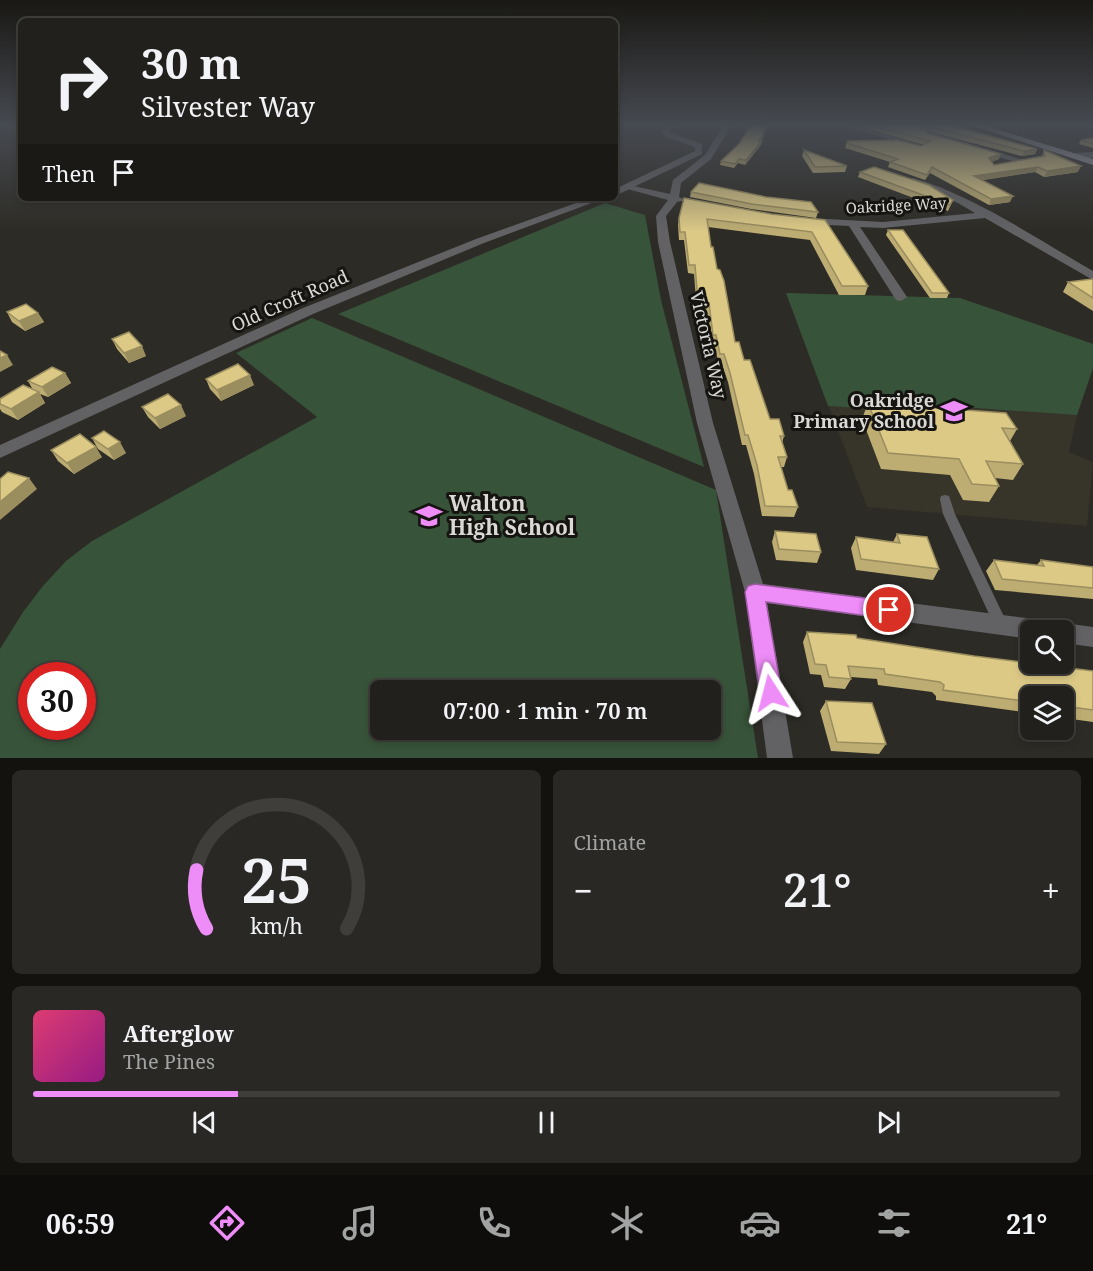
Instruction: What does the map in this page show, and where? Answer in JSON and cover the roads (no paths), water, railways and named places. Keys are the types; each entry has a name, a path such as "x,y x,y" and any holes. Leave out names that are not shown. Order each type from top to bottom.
{"street":[{"path":"618,192 681,161"},
{"name":"Victoria Way","path":"702,161 676,182 674,199 661,216 664,242 705,423 755,592 780,758"},
{"path":"993,165 1023,161"},
{"path":"902,177 936,189 987,215 1093,276"},
{"path":"629,188 693,202"},
{"name":"Old Croft Road","path":"2,449 308,312 480,241 592,201"},
{"name":"Oakridge Way","path":"795,219 853,225 906,223 987,215"},
{"path":"853,225 901,297"},
{"path":"876,285 894,285"},
{"path":"755,592 1020,627"},
{"path":"1074,634 1093,637"}],"lane":[{"path":"945,499 949,514 1001,625"}],"place":[{"name":"Oakridge Primary School","path":"954,411"},
{"name":"Walton High School","path":"429,516"}]}
